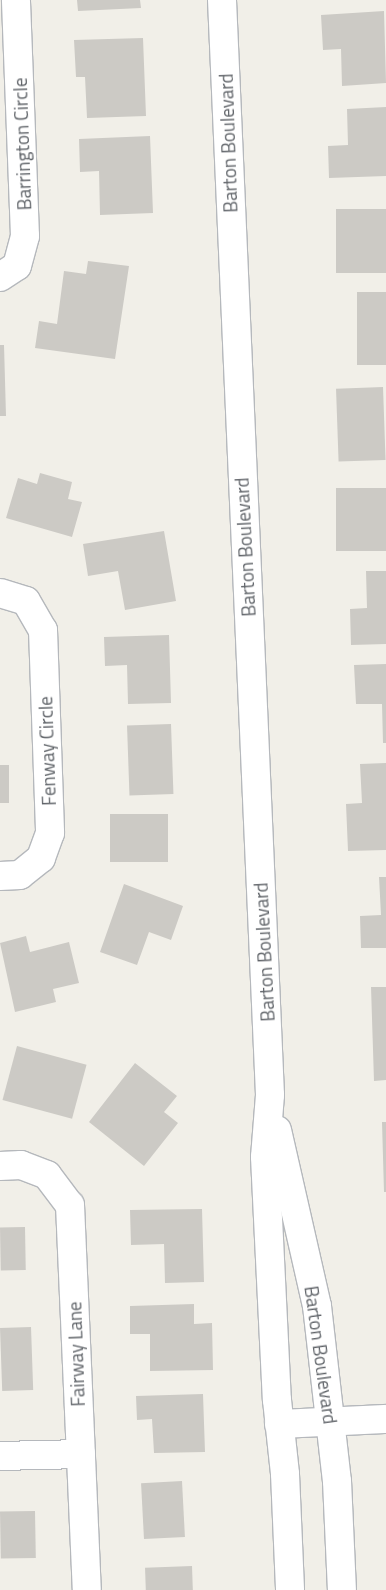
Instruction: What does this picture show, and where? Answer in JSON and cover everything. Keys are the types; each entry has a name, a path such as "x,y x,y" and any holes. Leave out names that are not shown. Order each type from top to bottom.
{"street":[{"name":"Barrington Circle","path":"0,277 17,266 26,236 16,0"},
{"name":"Barton Boulevard","path":"222,0 270,1095 265,1157 290,1590"},
{"name":"Fenway Circle","path":"0,593 26,601 43,630 50,832 41,858 20,875 0,876"},
{"name":"Barton Boulevard","path":"270,1095 316,1306 337,1481 342,1590"},
{"name":"Fairway Lane","path":"0,1166 21,1166 47,1175 70,1205 87,1590"},
{"path":"280,1424 386,1419"},
{"path":"0,1456 81,1454"}],"building":[{"path":"77,0 140,0 141,8 78,11"},
{"path":"384,11 386,83 342,86 341,49 323,50 321,15"},
{"path":"143,38 146,116 87,118 85,77 76,77 74,40"},
{"path":"386,107 386,176 329,178 328,146 348,145 347,109"},
{"path":"150,136 153,213 100,215 99,171 80,172 79,139"},
{"path":"336,209 386,209 386,273 336,273"},
{"path":"88,261 129,266 115,359 35,348 39,321 57,324 64,271 86,274"},
{"path":"357,292 386,292 386,365 357,365"},
{"path":"0,345 4,345 6,416 0,416"},
{"path":"383,387 386,460 339,462 336,389"},
{"path":"40,473 72,482 68,499 82,502 72,537 6,518 18,478 37,484"},
{"path":"336,488 386,488 386,551 336,551"},
{"path":"164,531 176,601 125,610 118,571 88,576 83,544"},
{"path":"366,571 386,571 386,644 351,645 350,609 367,608"},
{"path":"169,635 171,703 128,704 127,665 105,666 104,637"},
{"path":"386,664 386,743 383,743 382,704 356,704 354,665"},
{"path":"171,724 173,794 129,795 127,726"},
{"path":"386,763 386,850 348,851 346,804 362,803 360,764"},
{"path":"0,765 9,765 9,803 0,803"},
{"path":"110,814 168,814 168,862 110,862"},
{"path":"379,877 386,877 386,948 361,948 360,916 381,915"},
{"path":"124,884 183,906 171,940 149,932 137,965 100,952"},
{"path":"26,936 30,952 69,942 79,983 53,989 56,1002 15,1012 0,943"},
{"path":"371,987 386,987 386,1080 374,1081"},
{"path":"17,1046 87,1065 72,1119 3,1100"},
{"path":"135,1063 177,1096 164,1112 178,1123 144,1166 89,1122"},
{"path":"382,1122 386,1122 386,1192 384,1192"},
{"path":"202,1209 204,1282 165,1283 164,1244 131,1245 130,1210"},
{"path":"0,1227 25,1227 26,1270 1,1270"},
{"path":"194,1304 194,1324 212,1323 213,1370 150,1371 150,1334 130,1334 130,1306"},
{"path":"31,1327 33,1390 2,1391 0,1328"},
{"path":"203,1394 205,1452 154,1453 152,1419 137,1420 136,1396"},
{"path":"182,1481 185,1537 144,1539 141,1483"},
{"path":"35,1511 36,1558 1,1559 0,1512"},
{"path":"192,1566 193,1590 146,1590 145,1568"}]}
